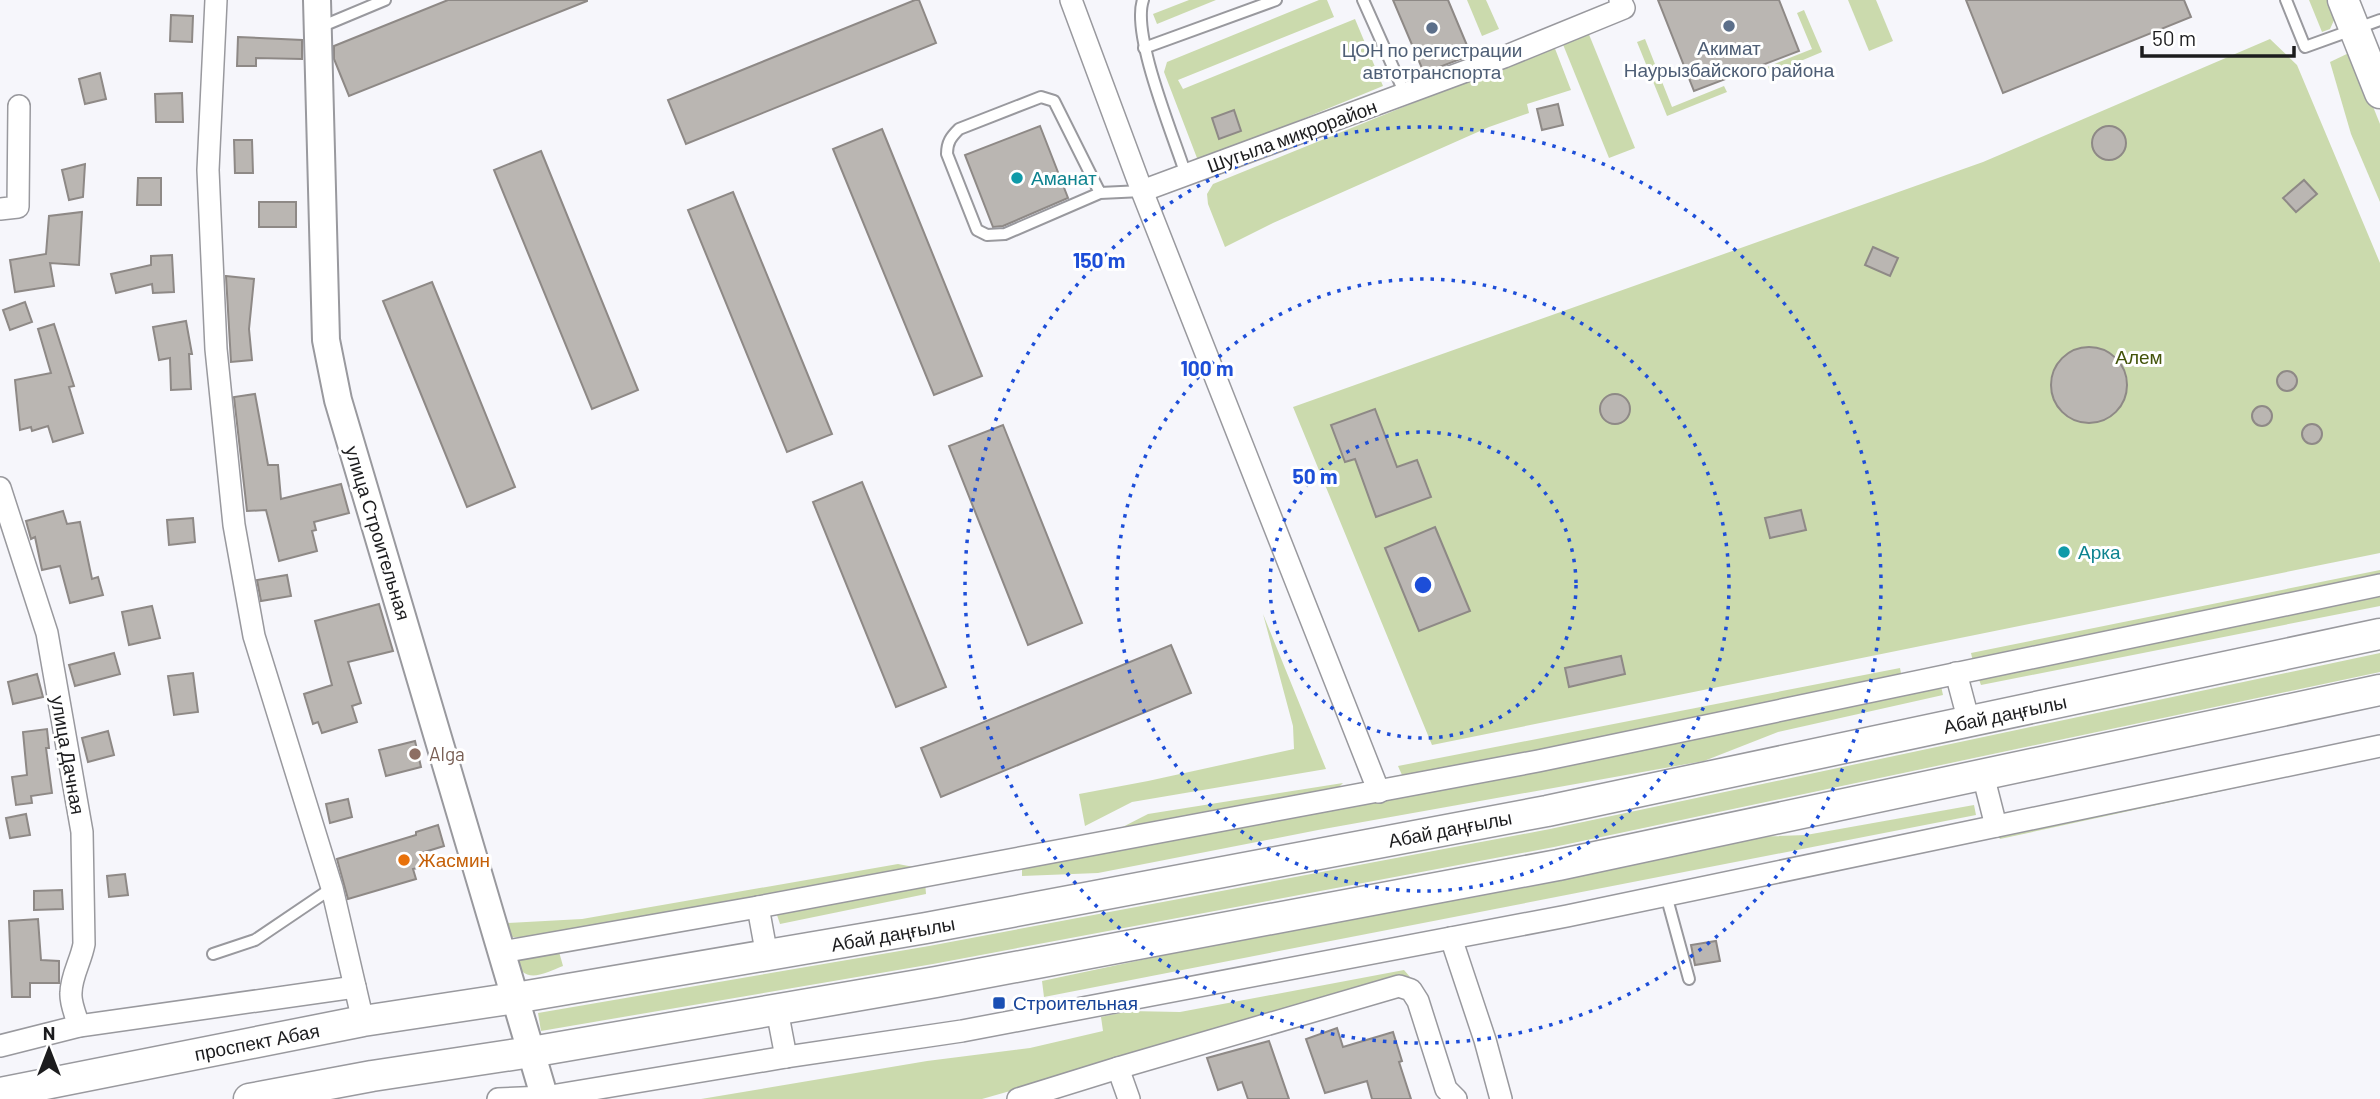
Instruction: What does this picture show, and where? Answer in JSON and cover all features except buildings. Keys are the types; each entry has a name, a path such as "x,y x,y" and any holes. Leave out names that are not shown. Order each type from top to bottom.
{"main road":[{"path":"2343,0 2367,24 2380,93"},
{"name":"Абай даңғылы","path":"515,998 926,928 1547,811 2380,634"},
{"path":"249,1099 936,982 1558,865 2380,690"},
{"name":"проспект Абая","path":"0,1093 363,1021 515,998"}],"street":[{"path":"216,0 208,170 216,349 234,525 254,636 332,888 363,1021"},
{"name":"улица Строительная","path":"317,0 326,340 338,400 545,1098"},
{"path":"1071,0 1142,191 1379,792"},
{"name":"Шугыла микрорайон","path":"1142,191 1504,58 1624,8 1620,0"},
{"path":"0,209 18,206 19,106"},
{"name":"улица Дачная","path":"0,488 47,633 82,832 84,944 72,978 70,996 79,1026"},
{"path":"502,952 758,907 1538,761 2380,585"},
{"path":"1956,673 1969,722"},
{"path":"498,1099 545,1098 786,1057 962,1031 1666,895 2380,746"},
{"path":"1983,775 1996,826"},
{"path":"758,907 767,956"},
{"path":"1451,938 1485,1040 1499,1098"},
{"path":"1018,1099 1399,986 1411,989 1418,1001 1451,1094"},
{"path":"0,1046 79,1026 355,988"},
{"path":"777,1010 786,1057"},
{"path":"1118,1068 1129,1099"}],"lane":[{"path":"318,28 385,0"},
{"path":"1143,0 1141,7 1144,48 1186,175"},
{"path":"1144,48 1276,0"},
{"path":"1363,0 1405,94"},
{"path":"2286,0 2305,47 2367,24"},
{"path":"1100,193 1054,101 1048,98 1041,97 959,129 951,136 947,145 947,154 977,230 987,235 1005,234 1100,193 1142,191"},
{"path":"213,954 255,940 332,888"},
{"path":"1666,895 1689,979"}],"green space":[{"path":"1189,0 1216,0 1157,24 1153,14"},
{"path":"1319,0 1327,0 1334,17 1178,80 1183,89 1355,19 1383,86 1207,158 1197,158 1164,72 1167,62"},
{"path":"1467,0 1486,0 1499,29 1482,36"},
{"path":"1848,0 1876,0 1893,41 1869,51"},
{"path":"2309,0 2330,0 2335,18 2330,29 2322,32"},
{"path":"1804,10 1822,52 1765,76 1762,69 1812,49 1797,13"},
{"path":"1588,32 1635,148 1609,158 1562,42"},
{"path":"1645,39 1672,107 1724,86 1727,92 1667,116 1637,42"},
{"name":"Алем","path":"2270,39 2297,65 2380,263 2380,553 1432,745 1293,407 1983,162"},
{"path":"1554,46 1571,90 1527,104 1529,113 1489,127 1225,247 1208,204 1207,194 1213,184"},
{"path":"2351,52 2380,124 2380,202 2351,134 2330,62"},
{"path":"2380,570 2380,579 1973,662 1971,653"},
{"path":"2380,595 2380,606 1981,685 1978,677"},
{"path":"1263,614 1326,769 1132,802 1085,826 1079,794 1294,749 1293,726"},
{"path":"2380,653 2380,672 1554,847 933,964 541,1031 538,1013 929,946 1550,829"},
{"path":"1900,668 1902,678 1415,778 1402,775 1398,766"},
{"path":"1941,686 1943,695 1778,732 1704,761 1318,830 1098,873 1022,876 1022,866"},
{"path":"2380,751 2380,757 2000,839 1997,832"},
{"path":"1343,783 1330,796 1109,834 1148,814"},
{"path":"1974,805 1976,815 1044,997 1042,981 1717,838 1806,835"},
{"path":"898,864 919,868 540,939 510,937 506,923 582,919"},
{"path":"925,881 926,894 780,924 777,915 785,908"},
{"path":"558,948 563,966 541,974 528,975 523,972 515,957"},
{"path":"1404,970 1410,977 982,1099 701,1099 927,1061 1030,1048 1103,1031 1101,1017 1129,1011 1180,1012"}],"place":[{"name":"Акимат Наурызбайского района","path":"1729,26"},
{"name":"ЦОН по регистрации автотранспорта","path":"1432,28"},
{"name":"Аманат","path":"1017,178"},
{"name":"Арка","path":"2064,552"},
{"name":"Alga","path":"415,754"},
{"name":"Жасмин","path":"404,860"},
{"name":"Строительная","path":"999,1003"}]}
